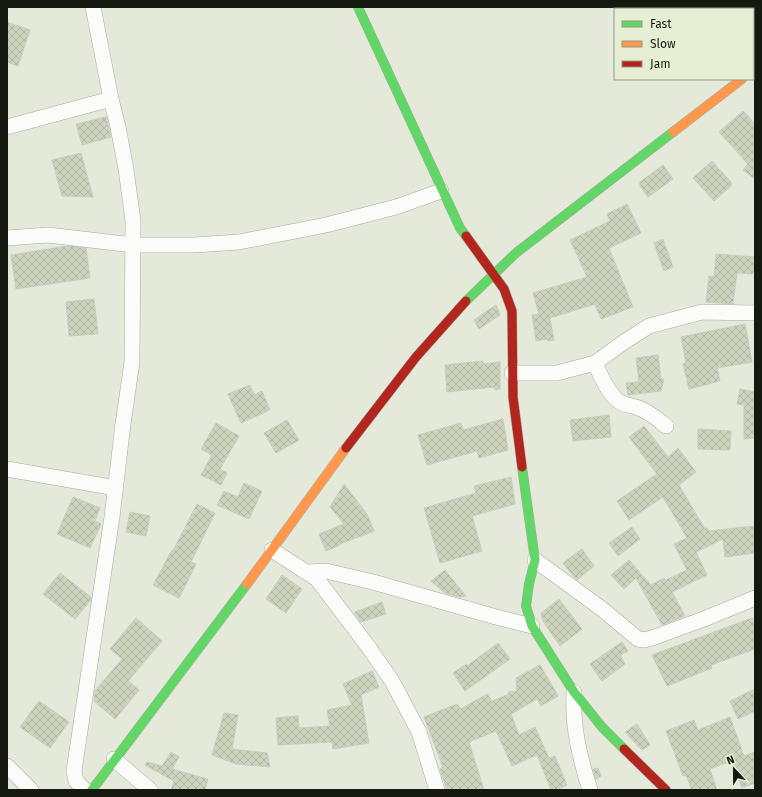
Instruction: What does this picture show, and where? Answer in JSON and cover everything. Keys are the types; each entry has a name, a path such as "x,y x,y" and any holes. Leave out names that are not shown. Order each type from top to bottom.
{"main road":[{"path":"358,7 460,228 504,289 512,311 513,397 535,560 529,584 526,606 532,626 574,692 602,727 666,790"},
{"path":"92,790 272,550 381,399 444,323 493,273 532,240 741,80"}],"street":[{"path":"85,790 76,781 74,770 116,488 132,362 133,221 126,169 93,7"},
{"path":"7,127 111,99"},
{"path":"7,238 48,235 133,246 194,245 239,242 326,225 389,209 442,191"},
{"path":"512,373 557,373 595,362 649,326 702,312 755,313"},
{"path":"595,362 607,386 617,400 626,405 640,408 658,419 666,426"},
{"path":"7,469 116,488"},
{"path":"272,550 317,579 367,644 392,681 419,732 437,790"},
{"path":"535,560 602,609 638,639 644,640 652,638 755,598"},
{"path":"308,572 326,571 373,582 496,618 532,626"},
{"path":"574,692 573,712 580,758 590,790"},
{"path":"114,759 150,790"},
{"path":"7,766 31,790"}],"building":[{"path":"7,22 30,30 18,66 7,62"},
{"path":"743,111 755,124 755,179 743,170 748,164 719,132"},
{"path":"106,117 111,137 82,145 76,124"},
{"path":"81,153 93,197 62,196 52,160"},
{"path":"712,161 731,182 731,186 714,201 693,178"},
{"path":"663,165 673,179 648,197 640,186 640,182"},
{"path":"627,204 641,233 609,248 633,307 601,319 595,304 550,318 554,340 548,341 547,339 536,341 532,315 539,314 533,293 587,277 570,240 610,221 607,214"},
{"path":"663,239 673,267 664,271 654,243"},
{"path":"68,246 86,248 90,278 16,289 11,255"},
{"path":"716,254 755,257 753,274 737,273 733,304 706,302 709,276 714,277"},
{"path":"94,299 98,334 69,336 66,302"},
{"path":"496,305 500,315 479,329 474,320"},
{"path":"745,324 752,362 717,368 720,381 689,389 683,364 686,363 681,337"},
{"path":"658,355 661,379 664,379 661,391 628,395 626,383 639,382 636,358"},
{"path":"483,361 483,364 500,362 500,389 495,390 494,387 447,392 445,365"},
{"path":"250,385 254,395 262,391 270,410 241,423 228,394"},
{"path":"740,389 755,392 755,438 744,439 744,405 737,404"},
{"path":"609,415 611,437 573,441 570,420"},
{"path":"503,419 508,450 479,458 477,451 427,465 418,435 461,423 463,430"},
{"path":"287,420 299,440 276,453 264,433"},
{"path":"216,423 239,436 220,469 227,473 221,485 201,475 212,455 201,449"},
{"path":"644,426 668,457 678,448 696,472 679,485 705,529 707,528 709,531 754,526 755,535 755,553 725,557 723,539 696,552 707,575 672,592 685,616 662,625 636,578 624,589 611,575 629,560 651,585 664,578 666,580 687,570 674,544 687,538 663,497 629,520 617,501 657,474 629,437"},
{"path":"698,429 731,431 730,450 698,449"},
{"path":"511,477 515,504 472,516 482,551 440,563 424,508 476,493 474,486"},
{"path":"244,483 262,491 249,519 217,505 224,491 238,497"},
{"path":"344,484 367,514 374,531 326,551 319,534 344,524 330,507"},
{"path":"73,497 100,508 95,521 101,524 90,548 57,534"},
{"path":"197,504 215,513 191,562 196,564 179,598 153,585 172,550 173,551"},
{"path":"130,512 150,516 146,536 126,532"},
{"path":"632,527 640,539 618,556 609,543"},
{"path":"582,549 594,566 577,580 563,563"},
{"path":"445,570 466,596 460,597 445,593 431,581"},
{"path":"60,573 91,597 91,600 75,619 43,594"},
{"path":"282,575 302,589 286,613 266,599"},
{"path":"559,599 582,629 560,646 543,621 541,613"},
{"path":"382,602 386,614 361,622 356,615 355,612"},
{"path":"136,618 162,641 128,681 139,690 115,719 94,701 95,691 122,659 110,649"},
{"path":"752,618 755,626 755,649 711,665 712,668 667,686 652,655"},
{"path":"622,642 628,651 620,655 625,664 602,681 590,664"},
{"path":"498,643 510,659 465,691 453,673 466,664 467,666"},
{"path":"540,665 558,696 541,706 537,699 511,714 519,735 535,727 549,758 555,756 567,785 556,790 551,790 537,755 512,766 496,731 469,742 484,790 447,790 440,769 443,767 424,717 457,704 461,709 487,694 492,701 509,694 508,692 517,691 516,678"},
{"path":"372,671 379,687 361,695 369,743 333,749 332,742 278,745 276,718 298,716 299,728 330,726 327,710 352,705 343,684"},
{"path":"755,689 755,711 738,719 730,701"},
{"path":"39,701 69,722 50,748 20,727"},
{"path":"224,713 238,715 232,749 267,753 270,767 236,764 212,755"},
{"path":"730,717 744,756 755,752 755,783 742,788 731,761 710,769 717,790 692,790 686,775 683,776 666,731 694,720 698,730"},
{"path":"637,724 650,745 642,750 625,732"},
{"path":"171,752 179,757 172,769 208,779 205,790 171,790 174,781 145,765 147,762 162,766"},
{"path":"598,768 601,776 596,779 593,769"}],"traffic: fast":[{"path":"358,7 460,228 466,236"},
{"path":"466,301 516,253 673,132"},
{"path":"522,467 535,560 529,584 526,606 532,626 574,692 602,727 624,749"},
{"path":"92,790 247,584"}],"traffic: slow":[{"path":"673,132 741,80"},
{"path":"247,584 346,448"}],"traffic: jam":[{"path":"466,236 504,289 512,311 513,397 522,467"},
{"path":"346,448 416,357 466,301"},
{"path":"624,749 666,790"}]}
